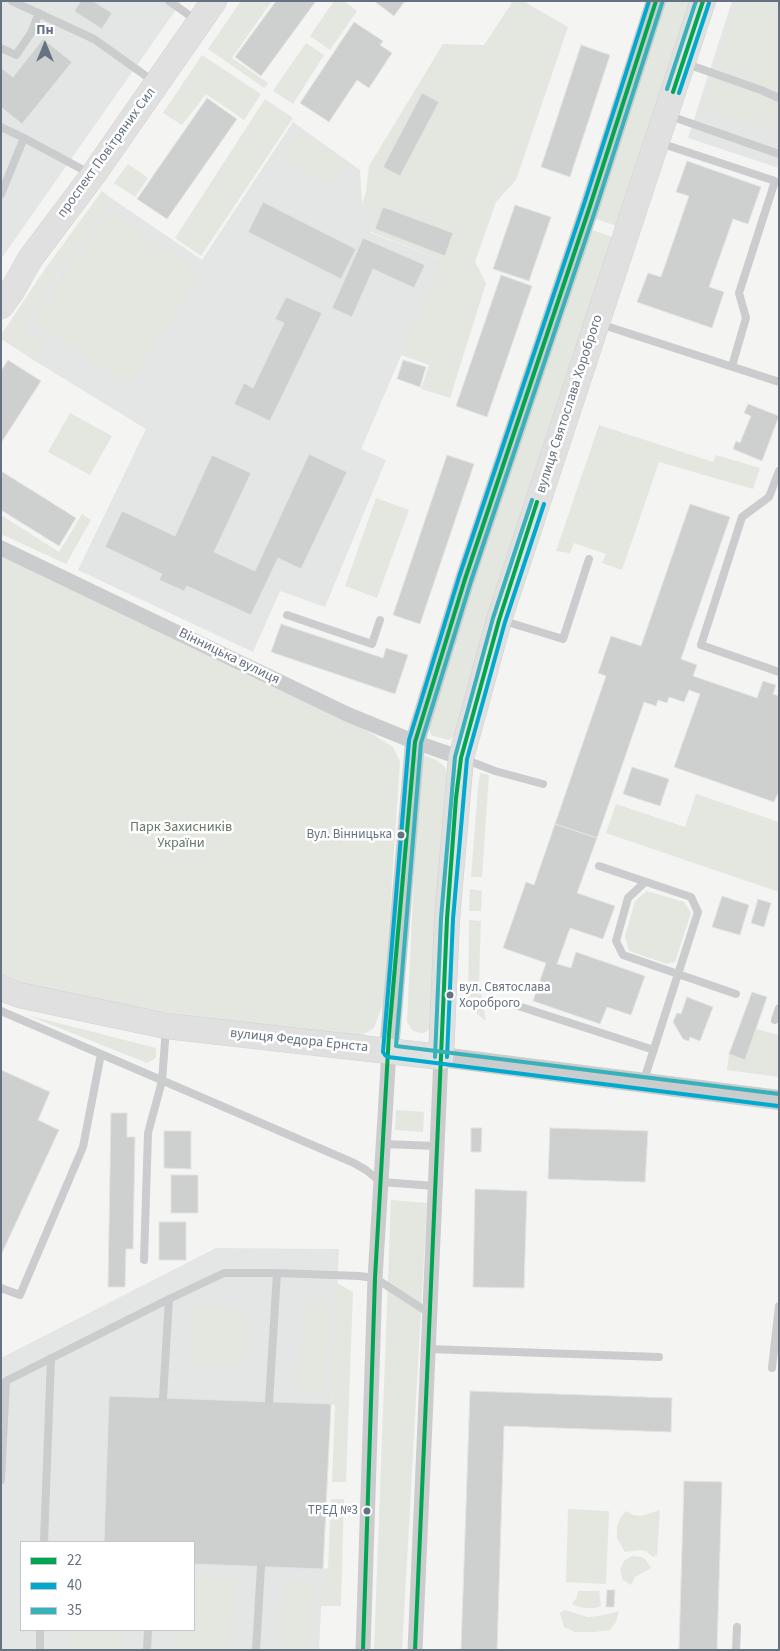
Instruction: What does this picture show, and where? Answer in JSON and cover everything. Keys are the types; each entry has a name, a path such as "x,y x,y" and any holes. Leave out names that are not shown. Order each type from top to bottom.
{"main road":[{"name":"проспект Повітряних Сил","path":"7,295 30,259 93,175 214,1"},
{"name":"вулиця Святослава Хороброго","path":"441,1057 447,919 461,758 499,620 703,1"},
{"name":"вулиця Федора Ернста","path":"1,988 19,995 166,1026 441,1057"}],"street":[{"path":"363,1650 375,1278 388,1051 415,742 465,579 584,225 656,1"},
{"name":"Вінницька вулиця","path":"1,548 349,715 415,742 461,758"},
{"name":"вулиця Федора Ернста","path":"441,1057 779,1100"},
{"name":"вулиця Святослава Хороброго","path":"415,1650 441,1057"}],"lane":[{"path":"12,1 94,38 157,84"},
{"path":"169,1 200,22"},
{"path":"1,48 16,55 31,33 39,13"},
{"path":"682,62 779,98"},
{"path":"665,114 779,154"},
{"path":"1,127 93,175"},
{"path":"1,194 24,138"},
{"path":"656,142 775,181 739,294 746,318 732,366"},
{"path":"596,322 779,382"},
{"path":"779,471 769,497 742,517 701,645 779,672"},
{"path":"499,620 563,639 589,559"},
{"path":"287,616 372,644 380,620"},
{"path":"461,758 486,768 543,784"},
{"path":"599,866 691,897 698,912 643,1083"},
{"path":"646,882 628,898 616,941 623,955 736,994"},
{"path":"515,1005 654,1050"},
{"path":"775,1020 779,1008"},
{"path":"1,1011 354,1163 381,1182 434,1186"},
{"path":"144,1260 148,1133 162,1081 166,1026"},
{"path":"1,1288 20,1295 83,1147 101,1054"},
{"path":"383,1144 436,1146"},
{"path":"1,1480 3,1382 224,1273 277,1273 375,1278 429,1313"},
{"path":"269,1402 277,1273"},
{"path":"163,1398 169,1299"},
{"path":"772,1368 779,1306"},
{"path":"428,1349 659,1357"},
{"path":"44,1541 51,1358"},
{"path":"256,1650 261,1566"},
{"path":"736,1650 737,1627"},
{"path":"40,1631 40,1650"},
{"path":"147,1650 148,1631"}],"shaded area":[{"path":"1,1 182,1 1,259"},
{"path":"732,1 779,1 779,168 688,138"},
{"path":"293,122 360,170 362,204 379,213 371,233 442,260 361,449 386,460 325,607 280,591 253,652 78,570 146,429 35,361 46,345 21,328 111,198 202,260"},
{"path":"216,1248 339,1249 319,1650 1,1650 1,1358"}],"green space":[{"path":"241,1 272,1 232,58 268,83 264,88 208,49"},
{"path":"334,1 344,1 357,11 330,50 310,36"},
{"path":"513,1 523,1 568,27 516,180 496,202 475,262 486,283 450,398 421,389 429,365 401,355 442,260 371,232 379,213 362,204 366,192 369,166 443,44 484,45"},
{"path":"663,1 694,1 620,227 593,218"},
{"path":"738,1 779,1 779,133 703,109"},
{"path":"306,43 324,55 293,104 273,91"},
{"path":"202,55 261,94 244,120 206,94 182,125 163,113"},
{"path":"265,99 293,118 201,256 175,238"},
{"path":"298,130 346,161 329,188 281,157"},
{"path":"128,164 148,178 135,197 114,183"},
{"path":"102,191 111,198 21,328 47,345 35,361 1,339 1,335 45,269"},
{"path":"109,211 203,275 128,386 33,322"},
{"path":"589,229 615,238 458,734 449,740 431,735 428,724"},
{"path":"70,413 112,436 90,475 48,452"},
{"path":"599,425 713,462 716,455 760,468 753,489 659,462 622,570 602,563 606,554 574,543 570,553 556,551"},
{"path":"376,498 409,510 377,598 345,586"},
{"path":"82,514 91,520 66,564 1,534 1,515 59,552"},
{"name":"Парк Захисників України","path":"1,555 155,625 369,732 393,747 400,762 384,1001 374,1028 359,1037 192,1018 79,997 18,982 1,975"},
{"path":"424,755 436,760 445,767 448,777 431,1028 424,1033 420,1033 412,1030 407,1022 414,876"},
{"path":"480,773 489,775 482,877 471,877 478,787"},
{"path":"696,794 779,822 779,892 606,833 616,804 685,827"},
{"path":"470,889 482,891 481,911 469,911"},
{"path":"647,891 684,902 691,913 675,962 667,964 629,951 625,937 635,901"},
{"path":"469,920 481,921 479,982 486,1021 468,1006"},
{"path":"27,1015 156,1048 156,1058 147,1063"},
{"path":"756,1029 779,1035 779,1077 727,1070 729,1054 745,1059"},
{"path":"396,1110 424,1112 423,1132 395,1130"},
{"path":"391,1200 427,1203 402,1650 374,1650"},
{"path":"337,1283 353,1292 346,1482 332,1482 335,1405 331,1404"},
{"path":"304,1297 330,1298 325,1395 299,1393"},
{"path":"192,1308 247,1310 245,1367 190,1364"},
{"path":"331,1499 344,1499 341,1606 321,1606 323,1569 328,1568"},
{"path":"568,1509 609,1511 606,1584 566,1582"},
{"path":"660,1510 657,1555 653,1557 646,1551 639,1550 625,1552 617,1538 617,1527 626,1511 633,1515 641,1516"},
{"path":"632,1556 642,1557 651,1568 635,1577 631,1585 623,1580 620,1570 624,1561"},
{"path":"195,1577 235,1579 231,1650 174,1650 176,1631 195,1631"},
{"path":"286,1581 314,1582 311,1650 283,1650"},
{"path":"578,1591 599,1591 601,1606 586,1608 572,1604 577,1597"},
{"path":"564,1610 588,1617 619,1611 616,1622 610,1630 575,1632 564,1627 560,1613"},
{"path":"67,1631 124,1631 123,1650 66,1650"}],"building":[{"path":"81,1 93,1 112,13 102,29 74,11"},
{"path":"276,1 316,1 261,76 235,57"},
{"path":"374,1 405,1 394,16"},
{"path":"354,22 383,41 380,45 392,53 369,88 357,80 329,122 300,103"},
{"path":"43,39 72,62 22,124 1,107 1,68 13,77"},
{"path":"581,45 610,55 570,177 541,167"},
{"path":"422,93 439,102 400,176 383,167"},
{"path":"207,98 237,119 167,219 137,199"},
{"path":"687,161 761,187 748,224 733,219 709,287 724,292 712,328 637,302 648,273 661,277 689,196 676,192"},
{"path":"263,202 356,249 341,279 248,232"},
{"path":"515,205 551,217 529,281 493,269"},
{"path":"383,207 453,233 445,256 375,229"},
{"path":"363,238 425,265 414,288 373,269 352,317 332,308"},
{"path":"501,275 532,286 487,417 456,406"},
{"path":"286,297 322,313 270,421 234,404 244,383 253,388 284,323 275,319"},
{"path":"8,360 41,381 1,443 1,371"},
{"path":"403,360 426,367 420,387 397,379"},
{"path":"748,404 779,416 762,461 733,449 736,441 740,443 751,416 744,413"},
{"path":"309,454 347,472 301,569 278,558 251,615 187,586 184,591 159,580 162,574 105,547 122,511 175,536 212,455 251,473 214,552 255,571"},
{"path":"447,455 474,464 420,624 393,615"},
{"path":"1,471 76,518 59,546 1,510"},
{"path":"690,504 730,517 681,659 697,665 693,676 757,698 763,681 776,685 773,694 779,696 779,791 774,802 674,767 700,694 689,690 684,702 669,697 667,703 658,700 656,706 644,702 597,838 555,824 606,676 598,673 611,636 641,646"},
{"path":"281,624 383,658 386,648 408,655 395,694 271,652"},
{"path":"632,767 669,779 660,806 623,794"},
{"path":"555,824 597,838 577,893 615,906 603,939 570,928 557,964 571,968 576,952 645,976 631,1015 607,1007 600,1024 533,1001 546,963 503,948 526,882 534,885"},
{"path":"722,896 749,905 740,935 712,927"},
{"path":"758,899 771,903 764,927 751,923"},
{"path":"752,992 767,997 745,1060 729,1054"},
{"path":"687,997 713,1007 700,1041 690,1037 689,1041 683,1039 673,1022 677,1013 681,1014"},
{"path":"1,1070 50,1092 38,1120 59,1130 1,1255"},
{"path":"111,1113 127,1113 127,1137 135,1137 133,1249 126,1249 125,1287 108,1287"},
{"path":"471,1128 482,1128 481,1152 471,1152"},
{"path":"550,1128 648,1131 645,1182 548,1179"},
{"path":"164,1131 191,1131 191,1169 164,1168"},
{"path":"171,1175 198,1175 198,1213 171,1213"},
{"path":"475,1189 527,1191 524,1288 473,1287"},
{"path":"159,1222 186,1222 186,1260 159,1260"},
{"path":"470,1391 672,1398 671,1432 504,1426 497,1650 461,1650"},
{"path":"109,1396 331,1404 323,1569 195,1564 195,1541 104,1541"},
{"path":"684,1481 722,1482 717,1650 679,1650"},
{"path":"607,1590 615,1590 614,1607 606,1607"}],"transit line":[{"name":"40","path":"649,1 584,204 459,577 409,740 383,1052 388,1057 778,1106"},
{"name":"22","path":"363,1650 375,1278 389,1034 415,742 465,579 590,206 656,1"},
{"name":"35","path":"667,89 696,1"},
{"name":"22","path":"673,92 703,1"},
{"name":"35","path":"662,3 596,208 471,581 421,743 396,1046 779,1094"},
{"name":"40","path":"679,93 709,3"},
{"name":"35","path":"435,1057 441,918 455,757 493,618 532,500"},
{"name":"22","path":"415,1650 447,919 456,798 461,758 499,620 537,502"},
{"name":"40","path":"447,1057 453,919 467,759 505,622 544,504"}],"place":[{"name":"Вул. Вінницька","path":"401,835"},
{"name":"вул. Святослава Хороброго","path":"450,995"},
{"name":"ТРЕД №3","path":"367,1511"}]}
